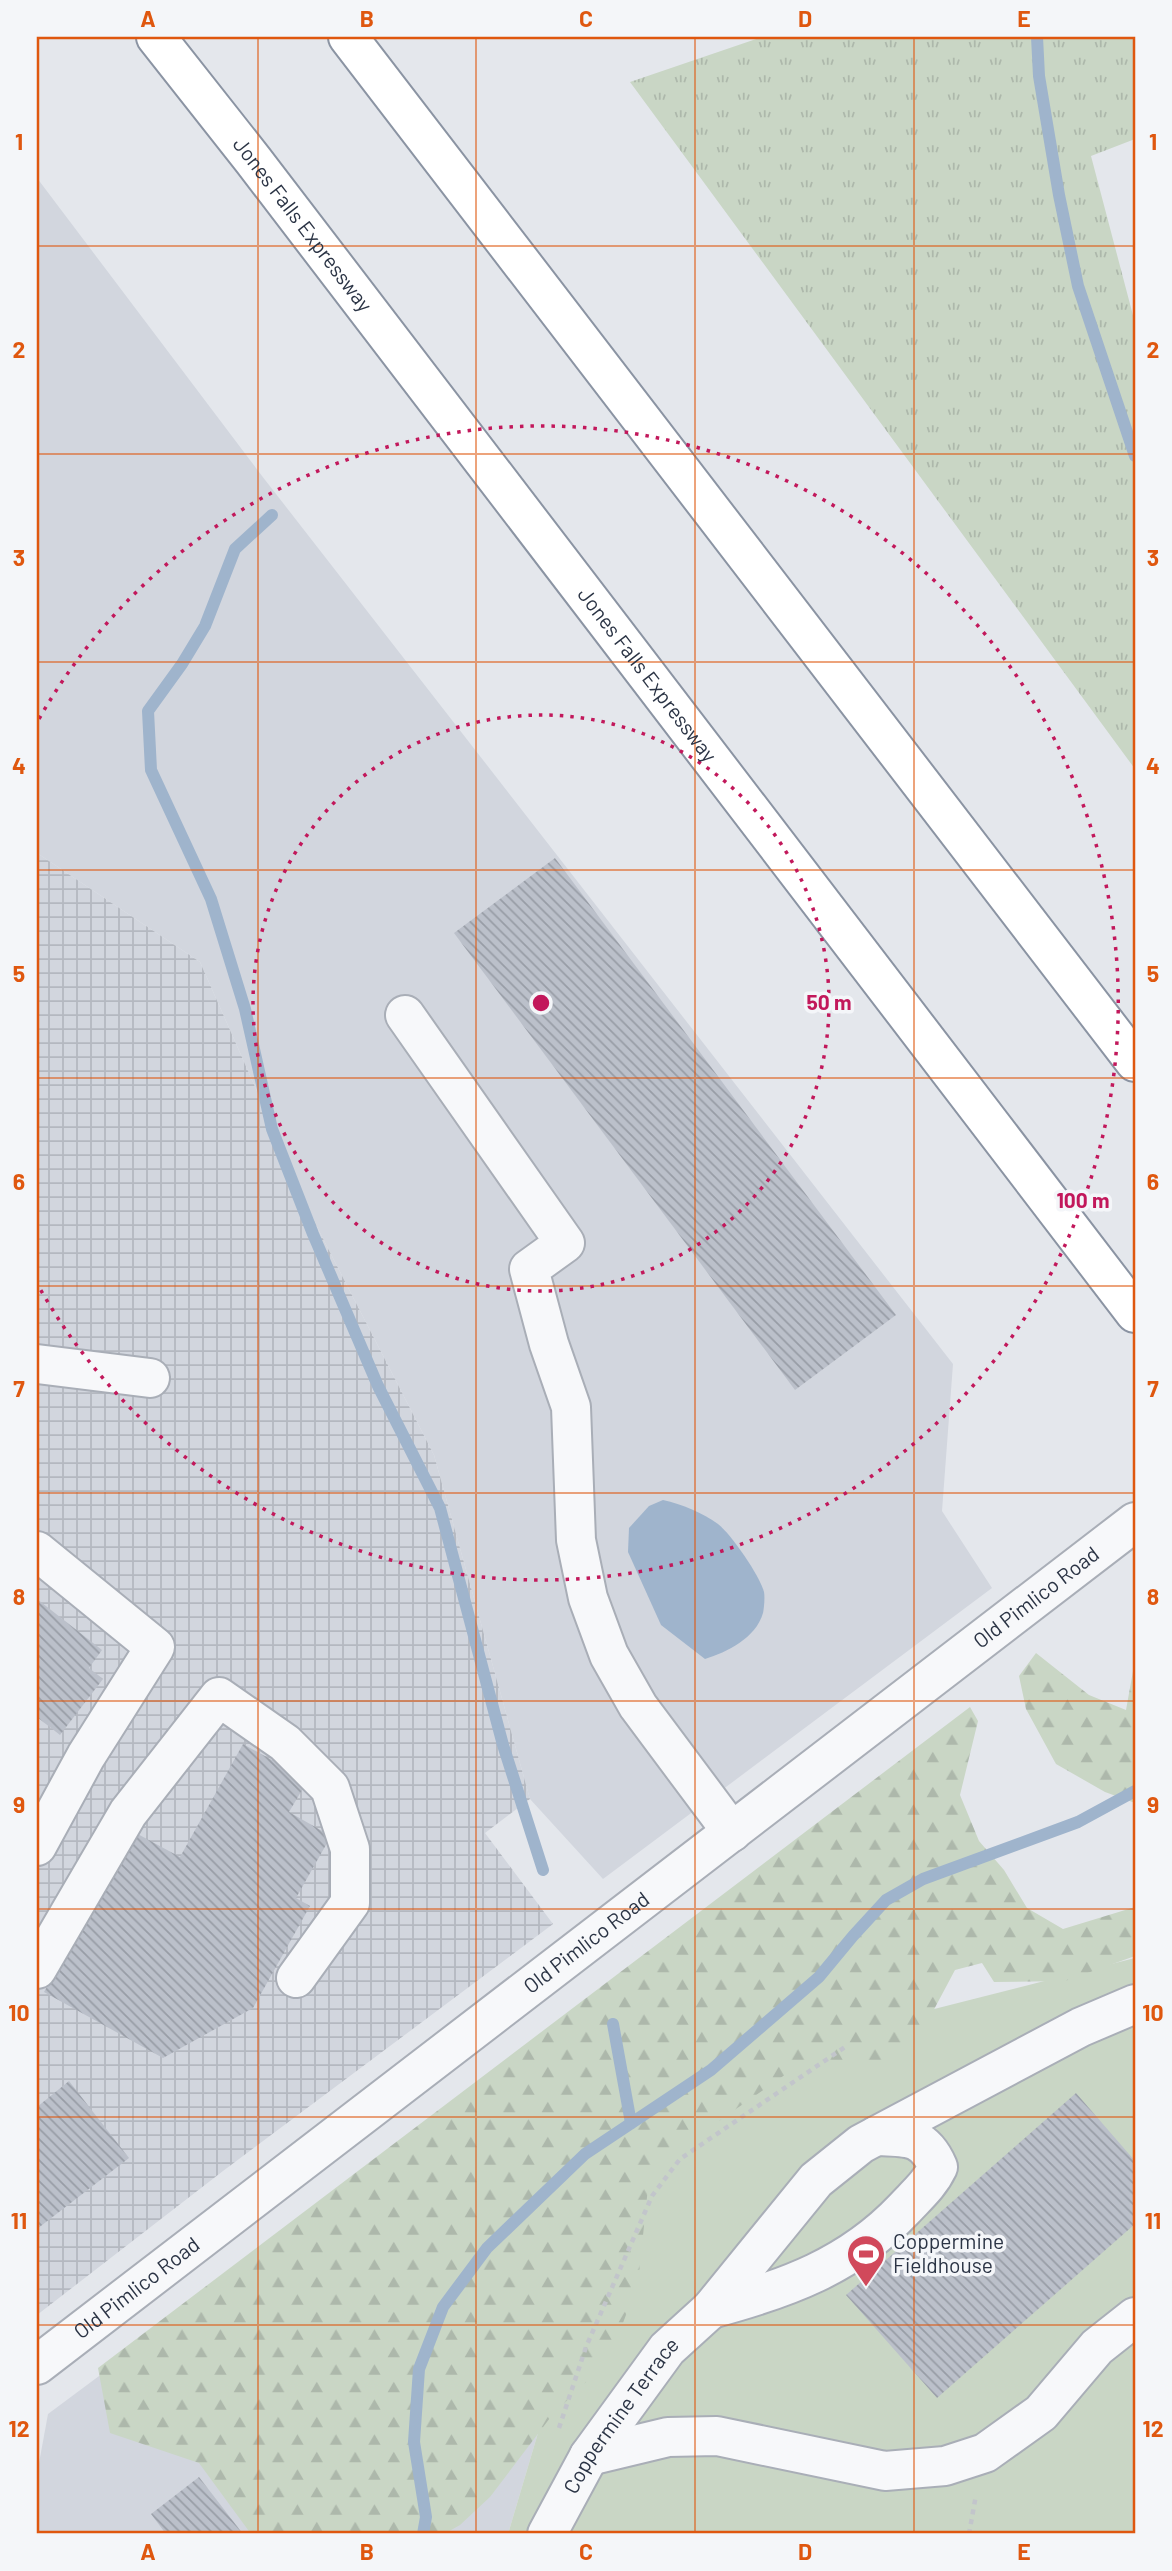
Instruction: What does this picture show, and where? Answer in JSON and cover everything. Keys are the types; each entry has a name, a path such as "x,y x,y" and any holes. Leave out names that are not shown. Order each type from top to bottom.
{"highway":[{"name":"Jones Falls Expressway","path":"156,37 262,171 1135,1313"},
{"path":"348,37 1135,1062"}],"street":[{"path":"405,1015 565,1243 528,1269 549,1344 571,1407 576,1541 588,1598 609,1655 638,1706 732,1832"},
{"path":"37,1364 150,1378"},
{"name":"Old Pimlico Road","path":"37,2364 1135,1522"},
{"path":"37,1551 155,1647 86,1756 37,1846"},
{"path":"37,1969 128,1813 219,1697 285,1743 330,1788 350,1849 351,1903 296,1978"},
{"name":"Coppermine Terrace","path":"547,2534 589,2456 667,2349 711,2309 816,2180 861,2144 1081,2028 1135,2004"},
{"path":"711,2309 801,2281 836,2264 892,2221 932,2180 937,2167 931,2152 921,2141 905,2137 877,2136"},
{"path":"589,2456 668,2437 717,2436 885,2470 945,2466 985,2454 1041,2413 1097,2347 1135,2317"}],"path":[{"path":"555,2438 586,2347 652,2196 680,2159 845,2047"}],"shaded area":[{"path":"37,178 262,476 953,1364 942,1511 992,1588 603,1879 530,1799 434,1455 316,1225 200,962 37,853"},
{"path":"37,853 200,962 316,1225 434,1455 530,1799 485,1833 553,1924 223,2171 37,2315"},
{"path":"361,2181 543,2416 508,2534 41,2534 37,2530 37,2474 48,2414"}],"green space":[{"path":"762,37 1135,37 1135,139 1091,156 1135,323 1135,769 630,82"},
{"path":"1036,1653 1089,1695 1126,1710 1135,1660 1135,1803 1105,1792 1056,1764 1026,1709 1019,1676"},
{"path":"970,1707 978,1721 960,1795 979,1841 1004,1870 1027,1908 1063,1929 1135,1907 1135,1956 1065,1981 994,1982 982,1963 955,1970 914,2047 878,2071 812,2056 723,2118 649,2178 638,2283 609,2360 553,2414 490,2497 460,2525 444,2534 251,2534 199,2463 110,2433 98,2368"},
{"name":"Coppermine Fieldhouse","path":"1135,1958 1135,2534 508,2534 543,2416 650,2160 816,2039"}],"water":[{"path":"663,1500 692,1509 718,1524 744,1556 764,1592 763,1613 754,1630 740,1643 705,1659 661,1625 628,1552 629,1528 649,1506"}],"building":[{"path":"555,858 896,1315 795,1390 454,933"},
{"path":"37,1599 102,1650 89,1668 103,1679 60,1735 37,1717"},
{"path":"243,1744 308,1780 289,1812 331,1836 296,1898 310,1906 253,2008 163,2058 44,1992 134,1832 180,1857"},
{"path":"69,2081 129,2158 37,2229 37,2107"},
{"name":"Coppermine Fieldhouse","path":"1076,2093 1135,2161 1135,2224 937,2398 846,2295"},
{"path":"199,2477 243,2534 166,2534 151,2514"}],"waterway":[{"path":"1037,37 1039,76 1078,286 1135,456"},
{"path":"272,515 235,549 205,626 148,711 151,770 211,899 245,1009 272,1129 313,1234 378,1386 440,1508 503,1745 543,1870"},
{"path":"423,2534 426,2517 414,2442 419,2369 443,2307 487,2248 585,2154 711,2070 819,1977 886,1900 923,1879 1078,1822 1135,1791"},
{"path":"613,2024 631,2123"}],"place":[{"name":"Coppermine Fieldhouse","path":"866,2288"}]}
